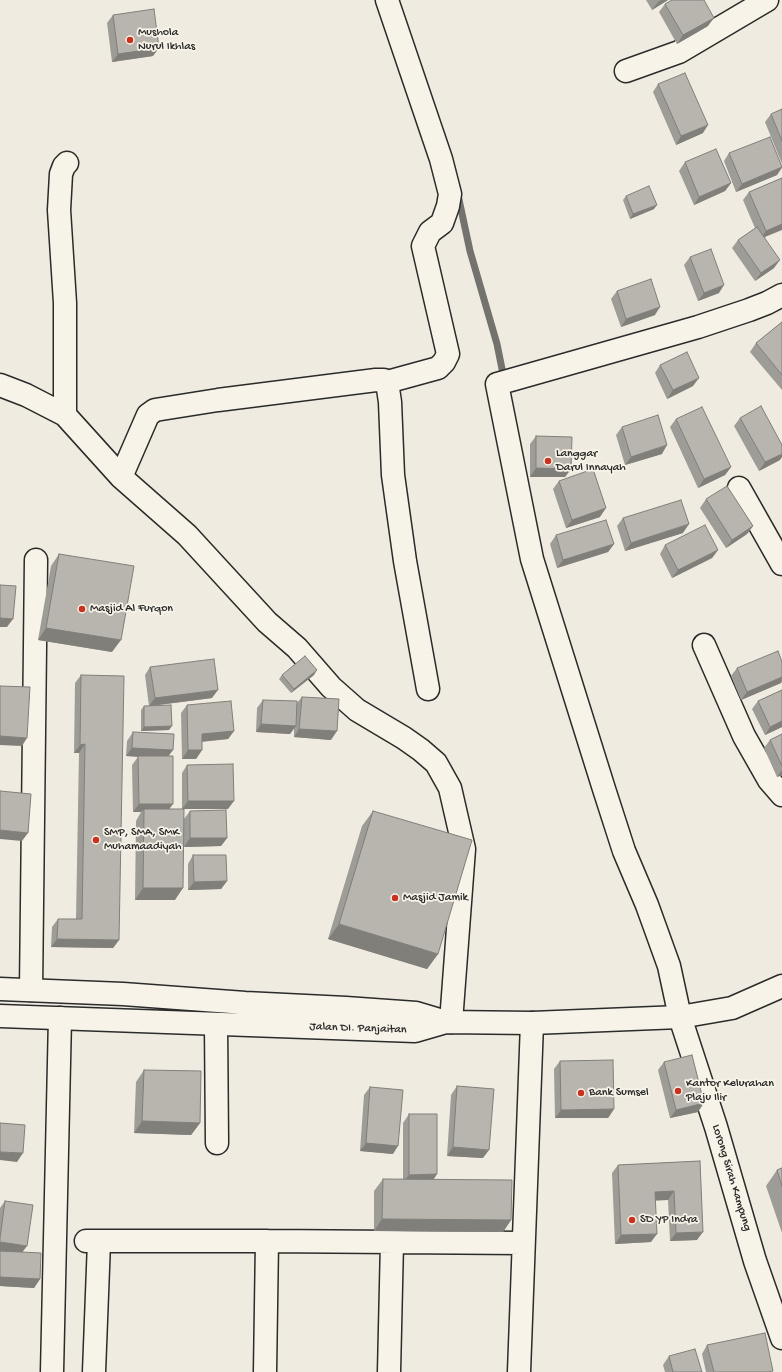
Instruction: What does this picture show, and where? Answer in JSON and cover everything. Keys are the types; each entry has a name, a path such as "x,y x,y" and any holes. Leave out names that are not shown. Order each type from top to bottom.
{"street":[{"path":"121,477 148,415 155,410 218,400 382,379 387,382 438,368 444,362 448,354 423,246 430,232 442,223 448,206 450,194 441,159 387,0"},
{"path":"626,71 679,52 767,0"},
{"path":"66,415 64,303 59,210 61,174 67,163"},
{"name":"Lorong Sirah Kampung","path":"782,295 749,310 691,330 497,384 532,559 610,810 624,851 647,905 669,966 680,1017 716,1127 755,1261 782,1338"},
{"path":"387,382 390,402 393,475 405,561 428,689"},
{"path":"0,385 26,395 66,415 121,477 187,535 267,622 297,648 331,687 357,710 404,738 436,763 450,788 464,848 449,1022 416,1013 123,994 0,989"},
{"path":"739,488 782,564"},
{"path":"31,990 36,560"},
{"path":"704,645 744,736 769,780 782,795"},
{"name":"Jalan DI. Panjaitan","path":"0,1016 415,1031 449,1022 532,1023 680,1017 732,1008 782,986"},
{"path":"52,1372 60,1018"},
{"path":"519,1372 532,1023"},
{"path":"216,1024 217,1143"},
{"path":"265,1372 267,1241"},
{"path":"94,1372 93,1242 523,1242"},
{"path":"389,1372 392,1242"}],"building":[{"path":"672,0 704,0 714,18 683,35 665,4"},
{"name":"Mushola Nurul Ikhlas","path":"154,9 159,48 118,54 113,15"},
{"path":"685,73 708,125 681,136 658,84"},
{"path":"782,109 782,141 771,114"},
{"path":"770,137 782,167 742,184 729,153"},
{"path":"716,149 731,183 699,197 685,162"},
{"path":"782,178 782,224 766,231 749,192"},
{"path":"649,186 657,205 633,214 626,196"},
{"path":"757,227 780,260 761,273 738,240"},
{"path":"711,249 724,285 704,293 690,257"},
{"path":"651,279 660,307 626,319 617,291"},
{"path":"782,322 782,375 756,343"},
{"path":"687,352 699,378 673,390 660,365"},
{"path":"761,406 782,445 782,454 765,462 740,418"},
{"path":"702,407 731,467 704,479 676,419"},
{"path":"658,415 667,445 631,457 622,427"},
{"name":"Langgar Darul Innayah","path":"536,436 572,437 571,469 536,468"},
{"path":"593,469 606,508 572,520 559,481"},
{"path":"727,486 753,526 732,540 706,499"},
{"path":"681,500 689,524 631,543 623,518"},
{"path":"606,520 614,544 563,560 556,535"},
{"path":"705,525 718,550 678,570 665,545"},
{"name":"Masjid Al Furqon","path":"59,554 134,566 121,640 46,628"},
{"path":"0,585 16,586 13,619 0,618"},
{"path":"778,651 782,662 782,677 747,692 737,668"},
{"path":"305,656 317,670 294,689 282,675"},
{"path":"214,659 218,690 155,698 150,667"},
{"name":"SMP, SMA, SMK Muhamaadiyah","path":"81,675 124,676 119,940 57,939 58,919 82,919 85,744 80,745"},
{"path":"0,686 30,687 27,738 0,736"},
{"path":"782,690 782,721 770,727 758,701"},
{"path":"302,697 339,699 337,731 299,729"},
{"path":"263,700 297,701 296,726 261,724"},
{"path":"231,701 234,731 202,734 202,750 188,750 187,705"},
{"path":"171,705 172,726 144,727 144,706"},
{"path":"133,732 174,734 173,750 132,748"},
{"path":"782,734 782,766 770,740"},
{"path":"138,756 173,756 173,804 139,804"},
{"path":"233,764 234,801 188,801 187,765"},
{"path":"0,791 31,794 28,833 0,830"},
{"path":"144,809 184,809 183,888 143,888"},
{"path":"226,810 227,838 190,838 190,811"},
{"name":"Masjid Jamik","path":"373,811 472,840 438,954 339,924"},
{"path":"193,855 226,855 227,881 194,882"},
{"name":"Kantor Kelurahan Plaju Ilir","path":"692,1055 704,1103 676,1110 664,1062"},
{"name":"Bank Sumsel","path":"613,1060 614,1109 561,1110 560,1061"},
{"path":"144,1070 201,1071 200,1123 142,1121"},
{"path":"457,1086 494,1089 489,1150 453,1147"},
{"path":"370,1087 403,1090 398,1146 366,1143"},
{"path":"409,1114 437,1114 437,1174 409,1175"},
{"path":"0,1123 25,1125 23,1153 0,1152"},
{"name":"SD YP Indra","path":"700,1161 703,1232 676,1233 674,1191 655,1192 657,1234 621,1235 618,1165"},
{"path":"782,1168 782,1186 777,1170"},
{"path":"383,1179 512,1180 511,1220 382,1219"},
{"path":"5,1201 33,1205 27,1246 0,1242"},
{"path":"0,1251 41,1253 40,1279 0,1277"},
{"path":"765,1333 773,1371 714,1372 707,1345"},
{"path":"695,1349 702,1372 673,1372 669,1356"}],"waterway":[{"path":"458,195 470,251 497,344 504,379"}],"place":[{"name":"Mushola Nurul Ikhlas","path":"130,40"},
{"name":"Langgar Darul Innayah","path":"548,461"},
{"name":"Masjid Al Furqon","path":"82,609"},
{"name":"SMP, SMA, SMK Muhamaadiyah","path":"96,840"},
{"name":"Masjid Jamik","path":"395,898"},
{"name":"Kantor Kelurahan Plaju Ilir","path":"678,1091"},
{"name":"Bank Sumsel","path":"581,1093"},
{"name":"SD YP Indra","path":"632,1220"}]}
